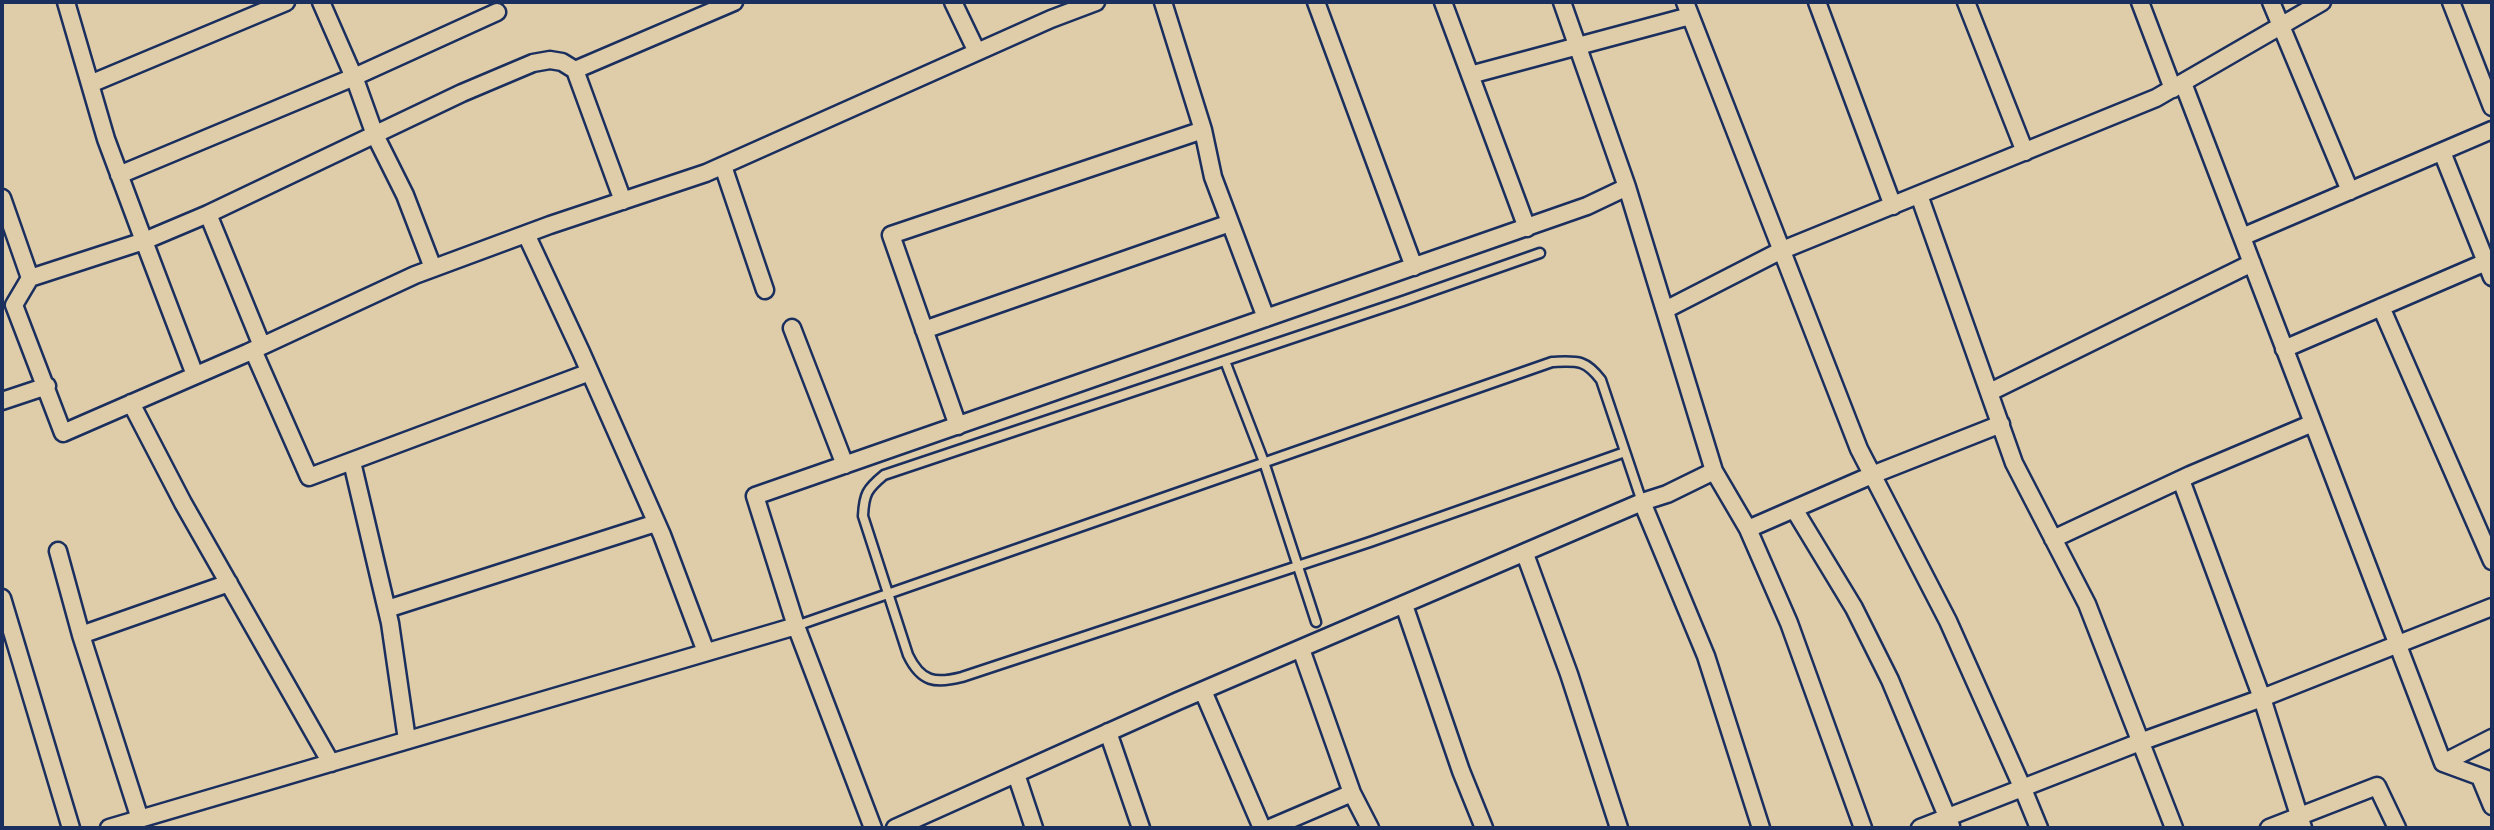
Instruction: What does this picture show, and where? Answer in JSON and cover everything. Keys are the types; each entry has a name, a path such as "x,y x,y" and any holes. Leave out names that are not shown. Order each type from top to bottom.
{"street":[{"path":"66,2 106,139 195,375"},
{"path":"90,83 286,2"},
{"path":"340,2 323,5 375,135 405,195 433,268"},
{"path":"575,71 734,2"},
{"path":"953,2 977,52"},
{"path":"623,201 575,71 562,62 550,60 533,63 462,93 208,214 144,241 30,278 13,305 63,432 258,348 433,268 723,166 977,52 1096,2"},
{"path":"1163,2 1203,130 1213,177 1266,318"},
{"path":"1316,2 1414,267"},
{"path":"1443,2 1527,228"},
{"path":"1562,2 1627,187 1714,471 1748,528 1789,623 1863,828"},
{"path":"1817,2 1893,206"},
{"path":"1966,2 2025,152"},
{"path":"2140,2 2242,237 2443,763 2486,779 2492,806"},
{"path":"2271,2 2350,191"},
{"path":"1665,310 1780,251 2156,98 2322,2"},
{"path":"2451,2 2492,107"},
{"path":"1470,75 1576,46 1688,9 1858,449 1948,621 2039,828"},
{"path":"119,174 354,77 498,12"},
{"path":"958,426 891,235 1203,130"},
{"path":"2242,237 2492,130"},
{"path":"2284,349 2381,307 2489,270 2442,152"},
{"path":"723,166 765,290"},
{"path":"873,828 796,626 755,496 1527,228 1587,206 1627,187"},
{"path":"1919,195 2014,463 2087,604 2174,828"},
{"path":"2,198 30,278"},
{"path":"208,214 309,477 590,372"},
{"path":"924,330 1230,223"},
{"path":"526,234 656,523 706,652"},
{"path":"1990,392 2252,263"},
{"path":"2381,307 2492,561"},
{"path":"792,328 845,465"},
{"path":"2,401 47,386"},
{"path":"131,403 331,763"},
{"path":"2053,539 2313,423"},
{"path":"1748,528 2001,424"},
{"path":"352,462 387,609 407,740"},
{"path":"895,828 1108,732 1642,502 1667,494 1714,471"},
{"path":"2181,480 2262,698 2301,823"},
{"path":"1642,502 1706,656 1761,828"},
{"path":"1794,509 1854,608 1890,680 1950,823"},
{"path":"387,609 656,523"},
{"path":"58,551 81,635 140,819"},
{"path":"1525,554 1569,674 1619,828"},
{"path":"81,635 229,583"},
{"path":"2,598 71,828"},
{"path":"1404,605 1461,771 1484,828"},
{"path":"1920,828 1950,823 2023,789 2140,742 2262,698 2492,607"},
{"path":"109,828 796,626"},
{"path":"1301,649 1352,793 1370,828"},
{"path":"1203,691 1262,828"},
{"path":"1108,732 1141,828"},
{"path":"2443,763 2492,738"},
{"path":"1016,774 1034,828"},
{"path":"2269,828 2301,823 2377,786 2397,828"},
{"path":"1270,828 1352,793"}],"lane":[{"path":"1540,253 884,475 868,488 863,516 914,668 933,681 945,681 1298,566 1625,452"},
{"path":"1225,361 1264,462 1316,622"},
{"path":"796,626 1552,362 1572,361 1590,366 1601,380 1642,502"}]}
